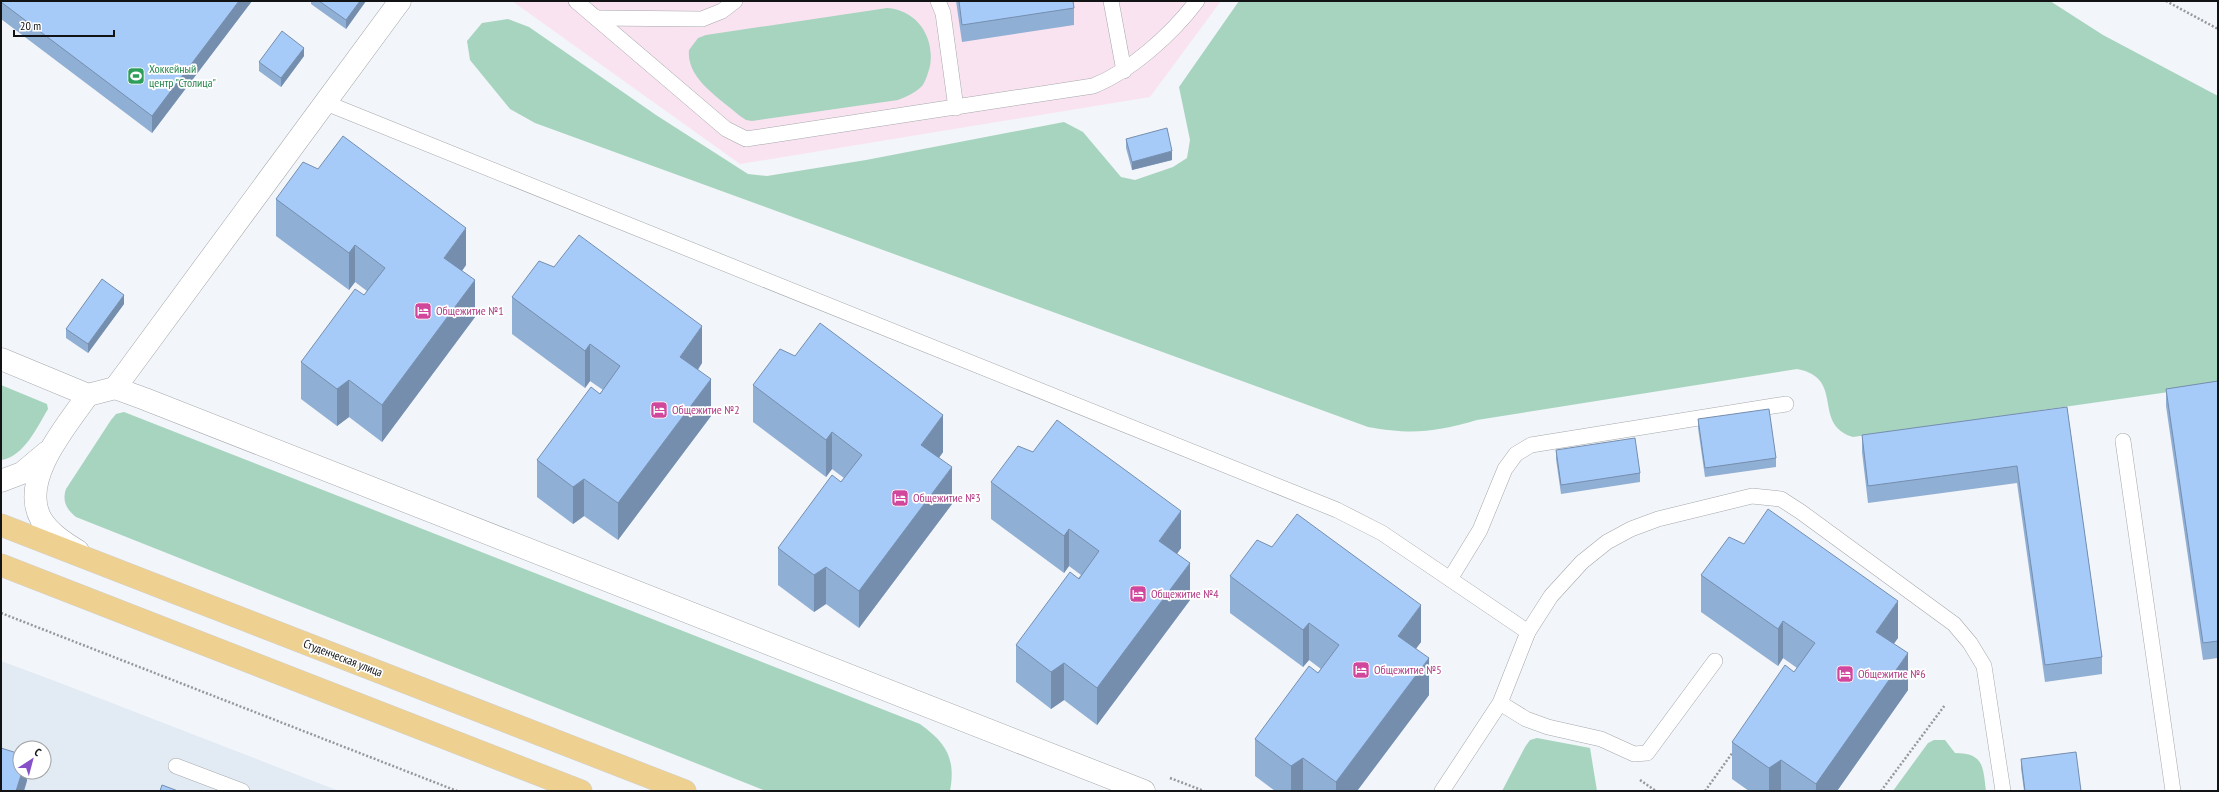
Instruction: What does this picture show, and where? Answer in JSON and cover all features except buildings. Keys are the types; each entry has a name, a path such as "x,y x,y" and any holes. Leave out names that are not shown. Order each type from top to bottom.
{"main road":[{"name":"Студенческая улица","path":"1,525 685,791"},
{"path":"1,565 581,791"}],"street":[{"path":"115,388 400,1"},
{"path":"1,359 88,395 115,388 1144,791"},
{"path":"1,481 22,473 51,448 88,395"},
{"path":"51,448 38,483 36,502 40,515 55,535 95,562"}],"lane":[{"path":"576,1 726,129 746,139 1093,86 1124,71 1171,30 1197,1"},
{"path":"596,18 702,19 722,11 735,1"},
{"path":"938,1 943,13 956,108"},
{"path":"1110,1 1124,71"},
{"path":"326,103 1337,510 1382,533 1528,632"},
{"path":"1450,579 1480,530 1505,469 1516,454 1531,445 1786,404"},
{"path":"2123,441 2173,791"},
{"path":"1442,791 1500,703 1528,632 1551,596 1582,562 1607,542 1631,529 1658,519 1752,496 1781,499 1954,624 1970,643 1984,666 2003,791"},
{"path":"1500,703 1526,719 1542,725 1601,739 1634,754 1647,753 1715,661"},
{"path":"176,766 242,791"}],"path":[{"path":"2166,1 2218,29"},
{"path":"1,613 457,791"},
{"path":"1881,791 1945,705"},
{"path":"1705,791 1737,746"}],"shaded area":[{"path":"512,1 1221,1 1150,97 740,164"},
{"path":"1,661 60,683 339,791 1,791"}],"green space":[{"path":"1239,1 2050,1 2103,35 2218,96 2218,385 1853,437 1841,431 1833,422 1825,391 1821,382 1812,374 1797,369 1477,420 1436,430 1398,431 1368,427 535,123 510,109 470,60 467,41 482,23 508,19 529,27 656,115 748,174 767,176 866,160 1064,122 1083,132 1121,177 1135,180 1173,167 1187,158 1190,140 1179,87"},
{"path":"887,8 898,10 915,20 927,35 930,45 930,66 927,77 922,86 913,93 898,100 752,121 746,120 706,88 693,70 690,60 689,50 698,38 706,35"},
{"path":"1,385 47,404 48,409 23,447 9,458 1,460"},
{"path":"124,412 920,724 936,738 947,752 952,769 950,791 766,791 76,517 67,508 64,497 66,489 111,420 116,414"},
{"path":"1537,738 1590,748 1597,791 1502,791 1525,747 1530,740"},
{"path":"1934,740 1945,740 1955,753 1965,754 1977,759 1983,768 1986,791 1893,791 1928,743"}],"place":[{"name":"Хоккейный центр \"Столица\"","path":"136,76"},
{"name":"Общежитие №1","path":"423,311"},
{"name":"Общежитие №2","path":"659,410"},
{"name":"Общежитие №3","path":"900,498"},
{"name":"Общежитие №4","path":"1138,594"},
{"name":"Общежитие №5","path":"1361,670"},
{"name":"Общежитие №6","path":"1845,674"}]}
